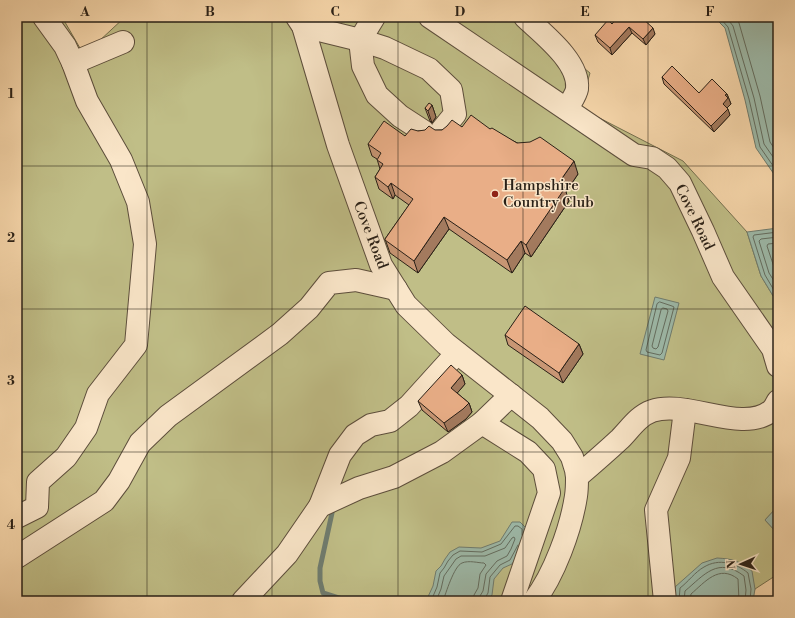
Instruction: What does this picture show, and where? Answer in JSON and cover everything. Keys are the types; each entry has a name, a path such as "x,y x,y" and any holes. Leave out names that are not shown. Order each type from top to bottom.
{"street":[{"path":"17,517 37,507 38,482 66,457 86,428 98,394 136,345 145,244 138,202 121,160 87,101 65,46 44,17"},
{"path":"300,22 360,40 385,48 429,69 451,90 455,114 433,131 400,116 377,95 363,66 360,40 374,17"},
{"name":"Cove Road","path":"430,17 634,155 652,158 667,168 680,183 723,277 773,349 778,366"},
{"path":"525,17 566,57 576,77 577,90 567,109"},
{"name":"Cove Road","path":"300,22 338,145 378,257 406,305 446,344 540,418 562,441 572,457 576,470 577,494 571,522 557,559 540,594 534,601"},
{"path":"73,63 122,42"},
{"path":"17,557 104,500 119,481 140,443 168,416 280,334 309,308 329,283 356,280 396,289"},
{"path":"243,601 287,554 320,506 340,455 355,435 371,425 390,421 404,410 425,390 457,353"},
{"path":"320,506 359,488 394,477 442,452 482,423 510,395"},
{"path":"576,478 642,416 652,411 671,408 746,419 758,418 774,406"},
{"path":"665,601 656,510 679,458 685,410"},
{"path":"482,423 528,452 544,469 550,493 512,601"}],"shaded area":[{"name":"Hampshire Country Club","path":"17,17 62,17 84,55 125,17 521,17 590,73 580,108 683,161 747,232 761,276 778,304 778,506 765,520 778,534 778,574 755,589 748,601 17,601"}],"water":[{"path":"714,17 778,17 778,180 756,148 745,100 725,28"},
{"path":"778,228 778,304 761,276 747,232"},
{"path":"655,297 679,303 664,360 640,354"},
{"path":"778,506 778,534 765,520"},
{"path":"512,522 520,522 526,528 519,553 512,564 503,568 494,579 492,595 487,601 426,601 433,586 436,571 450,552 459,547 481,548 500,541"},
{"path":"717,558 736,561 752,571 755,589 753,601 675,601 675,587 702,563"}],"building":[{"path":"618,17 641,17 653,28 643,39 629,27 610,48 595,35 608,20 612,24"},
{"path":"672,66 699,93 712,79 727,94 725,95 728,98 723,104 728,109 711,126 662,77"},
{"path":"429,103 432,105 428,111 425,108"},
{"name":"Hampshire Country Club","path":"471,115 490,129 492,128 517,143 530,142 540,137 574,161 558,184 565,188 526,245 521,241 507,260 444,217 414,261 385,240 413,199 391,183 388,187 375,177 383,164 377,160 381,153 368,144 384,121 405,136 411,129 418,131 425,130 429,126 435,130 442,130 452,120 462,127"},
{"path":"525,306 579,344 559,373 505,335"},
{"path":"451,365 462,375 451,388 469,403 444,423 418,401"}],"waterway":[{"path":"332,513 320,568 320,581 323,593 348,601"}],"place":[{"name":"Hampshire Country Club","path":"495,194"}]}
